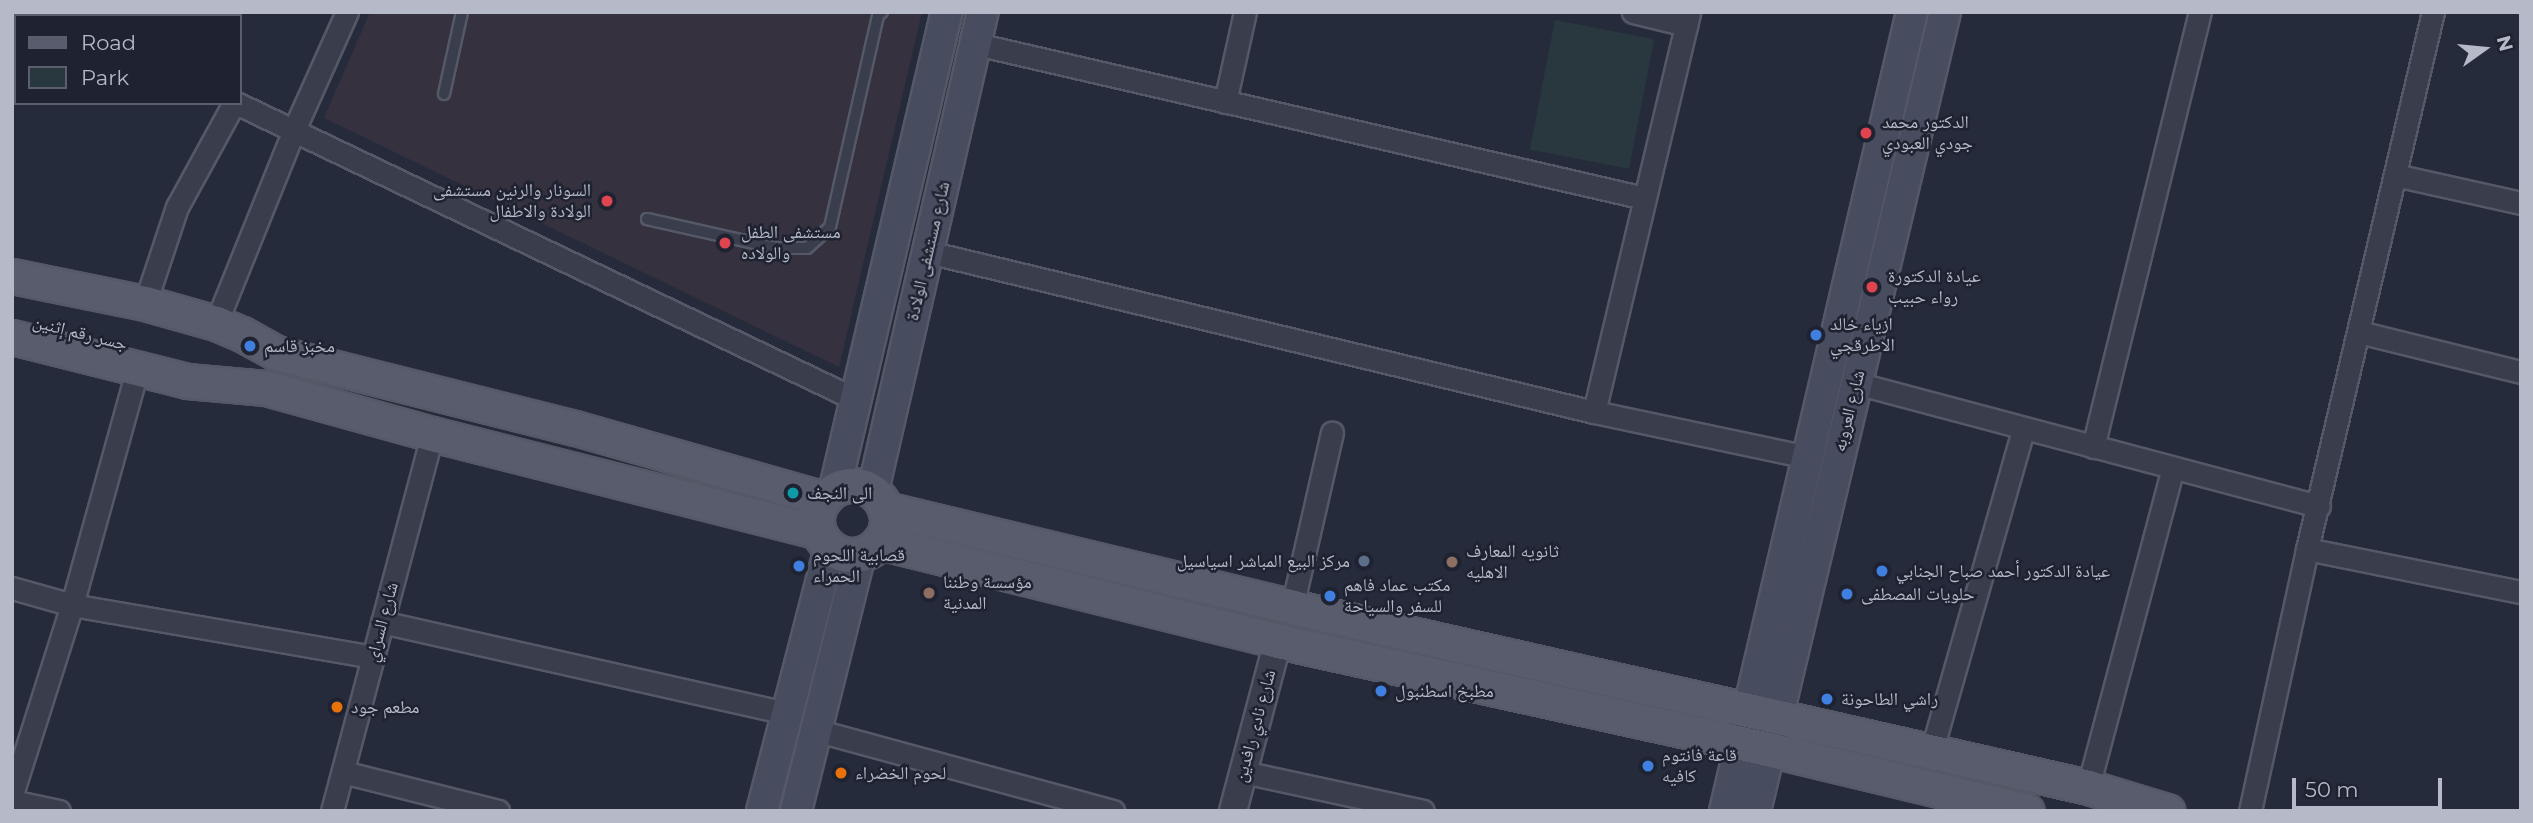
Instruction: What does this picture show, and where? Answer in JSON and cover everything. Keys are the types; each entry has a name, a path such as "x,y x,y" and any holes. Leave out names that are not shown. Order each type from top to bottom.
{"main road":[{"name":"شارع مستشفى الولادة","path":"829,494 855,399 947,12"},
{"name":"شارع مستشفى الولادة","path":"879,500 928,252 983,12"},
{"name":"شارع العروبه","path":"1762,713 1807,457 1912,12"},
{"name":"شارع العروبه","path":"1725,811 1754,746 1856,383 1945,12"},
{"path":"12,276 142,336 187,382 266,388 847,544 1754,746 2026,811"},
{"name":"جسر رقم إثنين","path":"12,293 142,336"},
{"name":"جسر رقم إثنين","path":"12,316 142,336"},
{"path":"142,336 216,323 276,353"},
{"path":"12,337 142,336 276,353 829,494 857,485 879,500 1293,607 2088,787 2167,811"},
{"path":"829,494 817,524 847,544"},
{"path":"762,811 786,713 847,544 887,529 879,500"},
{"path":"796,811 815,730 847,544"},
{"name":"شارع العروبه","path":"1754,746 1755,811"}],"street":[{"path":"216,323 293,132 347,12"},
{"path":"1225,102 1245,12"},
{"path":"1594,412 1688,19 1633,12"},
{"path":"2093,447 2200,12"},
{"path":"2250,811 2307,549 2433,12"},
{"path":"976,44 1644,198"},
{"path":"12,794 72,605 177,207 234,105"},
{"path":"239,105 855,399"},
{"path":"2395,175 2521,203"},
{"path":"928,252 1594,412 1807,457"},
{"path":"2359,332 2521,372"},
{"path":"1856,383 2023,430 2319,506"},
{"path":"1931,753 2023,430"},
{"path":"1293,607 1332,433"},
{"name":"شارع السراي","path":"332,811 432,434"},
{"path":"2088,787 2173,468"},
{"path":"2307,549 2521,592"},
{"path":"12,588 72,605 373,657"},
{"path":"382,622 786,713"},
{"name":"شارع نادي رافدين","path":"1233,811 1278,641"},
{"path":"815,730 1113,811"},
{"path":"343,772 498,811"},
{"path":"1243,772 1423,811"},
{"path":"12,801 59,811"}],"lane":[{"path":"444,94 462,12"},
{"path":"648,219 776,248 807,248 830,227 878,15 882,12"}],"shaded area":[{"name":"مستشفى الطفل والولاده","path":"370,12 922,12 839,367 324,118"}],"green space":[{"path":"1555,20 1654,39 1629,169 1530,150"}],"place":[{"name":"الدكتور محمد جودي العبودي","path":"1866,133"},
{"name":"السونار والرنين مستشفى الولادة والاطفال","path":"607,201"},
{"name":"مستشفى الطفل والولاده","path":"725,243"},
{"name":"عيادة الدكتورة رواء حبيب","path":"1872,287"},
{"name":"ازياء خالد الاطرقجي","path":"1816,335"},
{"name":"مخبز قاسم","path":"250,346"},
{"name":"الى النجف","path":"793,493"},
{"name":"مركز البيع المباشر اسياسيل","path":"1364,561"},
{"name":"ثانويه المعارف الاهليه","path":"1452,562"},
{"name":"قصابية اللحوم الحمراء","path":"799,566"},
{"name":"عيادة الدكتور أحمد صباح الجنابي","path":"1882,571"},
{"name":"مؤسسة وطننا المدنية","path":"929,593"},
{"name":"حلويات المصطفى","path":"1847,594"},
{"name":"مكتب عماد فاهم للسفر والسياحة","path":"1330,596"},
{"name":"مطبخ اسطنبول","path":"1381,691"},
{"name":"راشي الطاحونة","path":"1827,699"},
{"name":"مطعم جود","path":"337,707"},
{"name":"قاعة فانتوم كافيه","path":"1648,766"},
{"name":"لحوم الخضراء","path":"841,773"}]}
